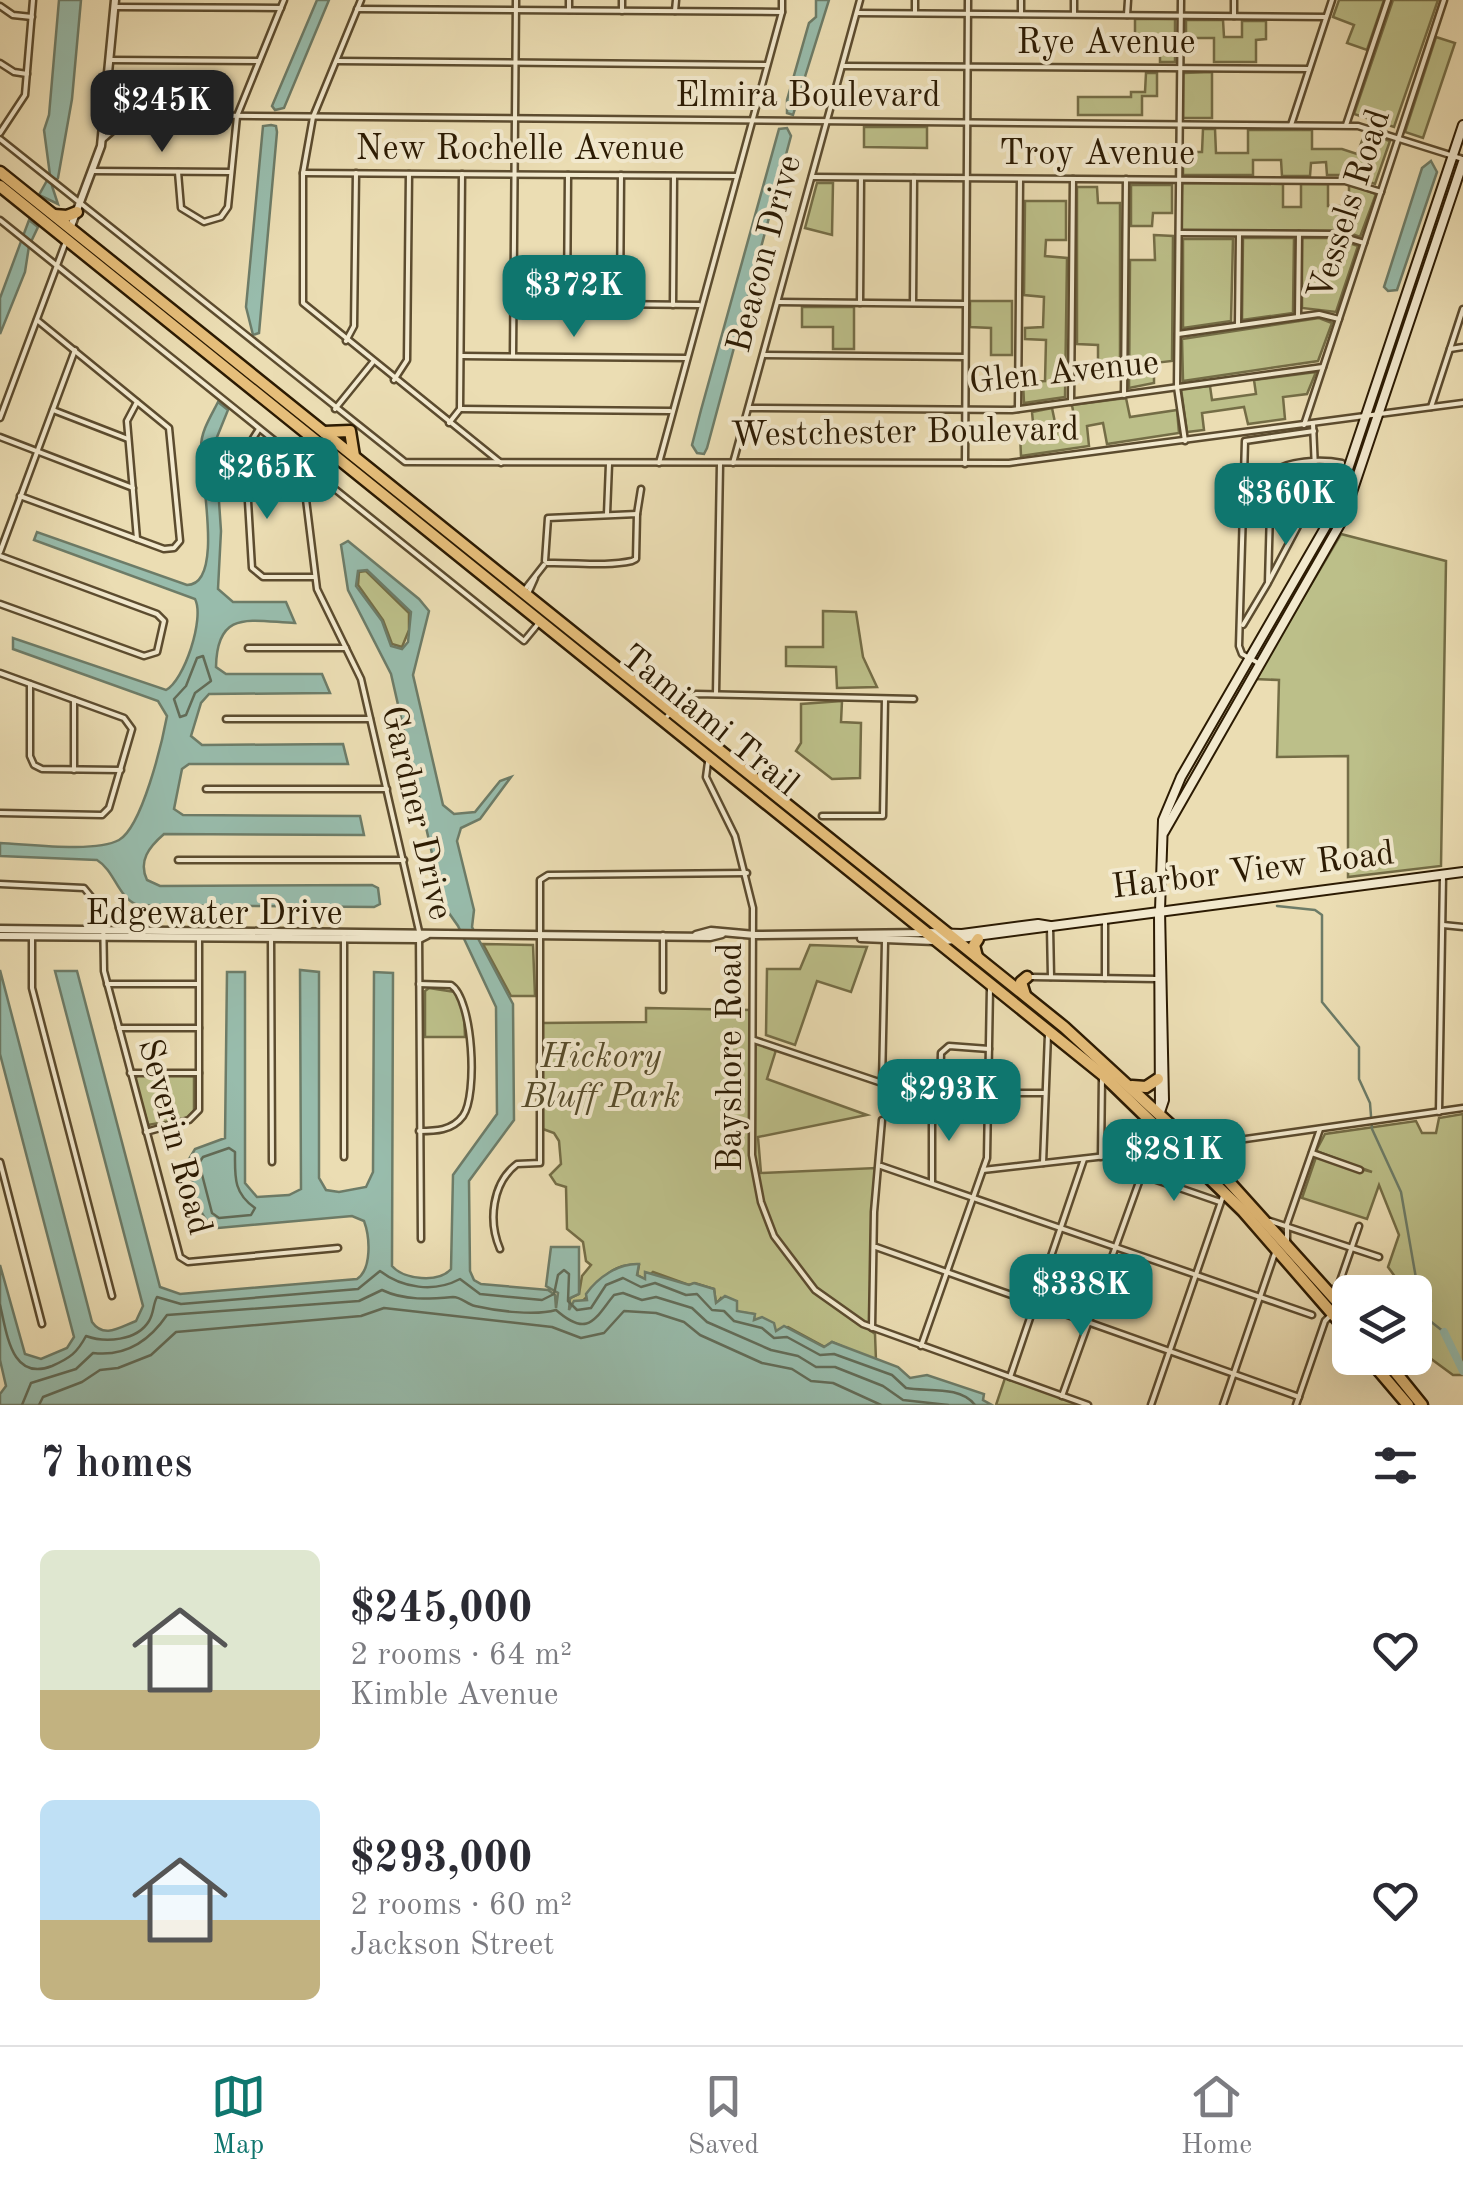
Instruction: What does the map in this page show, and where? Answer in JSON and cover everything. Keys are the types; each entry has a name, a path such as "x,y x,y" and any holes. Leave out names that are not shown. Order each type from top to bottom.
{"main road":[{"path":"1159,1127 1163,820 1179,780 1324,533 1368,416 1463,126"},
{"path":"1164,832 1337,532 1463,161"},
{"name":"Tamiami Trail","path":"0,172 53,214 81,251 524,598"},
{"name":"Tamiami Trail","path":"0,186 68,234 83,238 324,432 336,449 354,456 450,533 543,616 811,831 905,915 1102,1075 1159,1127 1223,1197 1332,1293"},
{"path":"53,214 67,216 78,210 83,238"},
{"path":"59,260 81,251"},
{"path":"324,432 352,428 354,456"},
{"name":"Tamiami Trail","path":"543,616 566,627 710,757 796,819"},
{"path":"1223,703 1234,709"},
{"path":"1190,784 1187,777 1200,744"},
{"path":"1178,806 1179,780"},
{"path":"796,819 822,816"},
{"path":"811,831 822,816"},
{"name":"Tamiami Trail","path":"811,831 830,840 1005,979 1132,1086 1268,1221 1332,1312"},
{"name":"Harbor View Road","path":"927,933 978,938 1160,910 1463,872"},
{"path":"1160,910 1156,923 1164,1100 1160,1112"},
{"path":"904,933 908,924 905,915"},
{"name":"Harbor View Road","path":"937,941 1038,924 1050,926"},
{"path":"977,958 974,946 978,938"},
{"path":"1025,996 1022,982 1027,977"},
{"path":"1050,1031 1074,1036"},
{"path":"1132,1086 1146,1087 1158,1079"},
{"path":"1312,1287 1332,1293"},
{"path":"1382,1375 1408,1405"},
{"path":"1398,1375 1422,1405"}],"street":[{"path":"33,0 24,101 0,136 54,183 78,210 335,409 352,428"},
{"path":"178,172 178,204 204,222 216,220 225,212 236,116 284,0"},
{"path":"361,0 313,117 302,172 303,303 501,463"},
{"path":"410,0 410,9"},
{"path":"463,0 463,9"},
{"path":"514,356 516,0"},
{"path":"569,10 570,0"},
{"path":"622,0 622,11"},
{"path":"676,0 676,11"},
{"path":"728,12 729,0"},
{"path":"659,462 782,12 782,0"},
{"name":"Beacon Drive","path":"733,463 860,0"},
{"path":"915,0 915,13"},
{"path":"965,464 968,0"},
{"path":"1021,14 1022,0"},
{"path":"1074,0 1074,14"},
{"path":"1128,0 1128,15"},
{"path":"1181,0 1177,387 1185,442"},
{"path":"1234,0 1234,16"},
{"path":"1291,125 1332,0"},
{"path":"1346,126 1388,0"},
{"name":"Vessels Road","path":"1304,425 1444,0"},
{"path":"0,418 102,140 115,3 281,8"},
{"path":"0,6 13,15 32,17"},
{"path":"357,8 782,12"},
{"path":"857,13 1326,16"},
{"path":"109,60 259,61"},
{"path":"0,62 14,72 27,74"},
{"path":"336,62 767,65"},
{"name":"Rye Avenue","path":"842,66 1309,70"},
{"path":"108,72 124,100 148,115"},
{"name":"Elmira Boulevard","path":"102,140 124,122 148,115 1291,125 1346,126 1398,138 1463,161"},
{"path":"92,171 231,172"},
{"name":"New Rochelle Avenue","path":"302,172 737,176"},
{"path":"346,341 354,326 356,173"},
{"path":"394,380 407,360 409,174"},
{"path":"448,423 460,409 462,174"},
{"path":"567,304 568,175"},
{"path":"620,304 621,175"},
{"path":"673,305 674,176"},
{"name":"Troy Avenue","path":"812,177 1346,181 1380,192"},
{"path":"860,303 861,177"},
{"path":"913,303 914,178"},
{"path":"1018,410 1020,178"},
{"path":"1071,402 1073,179"},
{"path":"1124,394 1126,179"},
{"path":"0,220 31,245 59,260 524,642 543,616"},
{"path":"1179,233 1339,235 1364,243"},
{"path":"1238,325 1239,233"},
{"path":"1298,317 1299,234"},
{"path":"778,302 966,304"},
{"path":"514,304 702,305"},
{"path":"1431,407 1463,309"},
{"path":"1178,334 1325,314 1339,319"},
{"path":"20,496 169,549 178,545 181,536 172,432 37,320"},
{"path":"1450,349 1463,348"},
{"path":"0,604 144,656 157,652 165,626 157,614 0,554 74,350"},
{"path":"763,355 966,357"},
{"path":"460,356 687,358"},
{"path":"335,409 372,362"},
{"name":"Glen Avenue","path":"748,408 1018,410 1323,367"},
{"path":"136,539 128,416 137,401"},
{"name":"Westchester Boulevard","path":"352,428 405,462 965,464 1009,463 1185,442 1463,403"},
{"path":"460,409 672,411"},
{"path":"52,410 128,438"},
{"path":"1240,629 1316,492 1313,424"},
{"path":"260,428 245,451 252,568 263,576 315,577"},
{"name":"Gardner Drive","path":"352,428 316,474 305,496 320,598 359,674 422,935 422,1239"},
{"path":"1260,664 1240,650 1244,441 1314,431"},
{"path":"0,438 134,488"},
{"path":"607,514 609,463"},
{"path":"716,694 720,463"},
{"path":"1268,583 1271,474 1278,467 1342,463"},
{"path":"545,563 572,560 599,565 636,558 640,488"},
{"path":"1293,493 1316,492"},
{"path":"524,598 545,563 548,518 637,514"},
{"path":"248,648 346,648"},
{"path":"0,673 131,724 132,734 109,808 102,815 0,813"},
{"path":"30,684 31,760 42,769 121,770"},
{"path":"668,716 691,694 914,699"},
{"path":"822,816 883,816 885,699"},
{"path":"74,700 74,770"},
{"path":"226,719 370,719"},
{"name":"Bayshore Road","path":"710,757 706,777 729,820 746,873 755,935 752,1155 768,1223 790,1261 838,1309 872,1328 1088,1405"},
{"path":"206,789 387,790"},
{"path":"178,860 404,860"},
{"path":"500,1249 496,1237 497,1188 517,1164 540,1163 539,885 548,875 746,873"},
{"path":"1438,1112 1443,875"},
{"name":"Severin Road","path":"0,884 84,888 101,906 107,984 177,1252 183,1260 338,1248"},
{"path":"1105,918 1105,978"},
{"path":"1442,925 1463,927"},
{"path":"1050,926 1051,977"},
{"name":"Edgewater Drive","path":"0,932 539,936 927,933"},
{"path":"32,934 32,988 112,1296"},
{"path":"146,1132 193,1118 200,1105 199,935"},
{"path":"271,935 272,1162"},
{"path":"344,935 344,1158"},
{"path":"662,935 662,990"},
{"name":"Edgewater Drive","path":"845,936 885,942 937,941"},
{"path":"754,1040 882,1083 885,942"},
{"path":"1005,979 1157,979"},
{"path":"921,1346 983,1170 990,983"},
{"path":"107,984 200,984"},
{"path":"419,984 451,985 462,996 469,1018 470,1095 466,1111 455,1124 440,1130 419,1130"},
{"path":"119,1028 200,1028"},
{"path":"1044,1163 1045,1044 1050,1031"},
{"path":"940,1093 943,1048 989,1049"},
{"path":"130,1072 200,1072"},
{"path":"1101,1157 1102,1075"},
{"path":"932,1182 932,1098 940,1093 1045,1093"},
{"path":"1196,1146 1463,1108"},
{"path":"872,1328 874,1212 882,1120"},
{"path":"1062,1396 1159,1127"},
{"path":"1223,1405 1320,1129"},
{"path":"983,1170 1150,1151"},
{"path":"1312,1153 1360,1170"},
{"path":"1010,1378 1084,1159"},
{"path":"0,1162 42,1324"},
{"path":"880,1166 1312,1314"},
{"path":"1139,1174 1223,1197 1151,1405"},
{"path":"1268,1221 1287,1224 1379,1258"},
{"path":"1340,1275 1359,1226"},
{"path":"876,1247 1299,1397"},
{"path":"1296,1405 1324,1321 1332,1315"}],"green space":[{"path":"1339,0 1384,0 1367,50 1347,43 1354,25 1333,17"},
{"path":"1393,0 1438,0 1394,127 1354,114"},
{"path":"1135,19 1175,19 1175,62 1160,62 1160,41 1135,41"},
{"path":"1186,20 1223,20 1224,37 1242,37 1242,21 1266,21 1266,39 1256,40 1256,62 1214,62 1214,38 1186,38"},
{"path":"1436,37 1455,43 1423,138 1405,132"},
{"path":"1212,72 1212,118 1183,118 1183,73"},
{"path":"1146,73 1157,73 1157,96 1142,96 1142,115 1078,115 1078,97 1131,97 1131,92 1145,92"},
{"path":"864,127 927,127 927,148 864,147"},
{"path":"1203,129 1215,129 1216,153 1248,153 1248,130 1312,130 1312,149 1342,149 1357,154 1365,133 1390,141 1375,184 1348,175 1327,175 1326,162 1311,163 1310,176 1282,176 1281,160 1253,160 1253,175 1183,175 1183,152 1202,152"},
{"path":"817,183 833,183 832,235 805,228"},
{"path":"1182,183 1283,184 1283,207 1301,207 1301,184 1328,184 1328,206 1349,206 1349,184 1376,194 1360,237 1352,234 1359,213 1339,213 1339,231 1181,230"},
{"path":"1131,185 1172,185 1172,213 1153,213 1152,226 1131,226"},
{"path":"1077,187 1097,187 1098,203 1120,203 1120,369 1098,369 1098,345 1077,344"},
{"path":"1025,201 1066,201 1066,240 1046,240 1045,256 1067,258 1065,397 1024,403 1023,382 1045,381 1046,340 1025,339 1025,328 1043,327 1044,297 1024,295"},
{"path":"1154,235 1173,236 1172,361 1154,363 1154,383 1129,388 1130,260 1155,260"},
{"path":"1243,238 1294,238 1293,313 1242,320"},
{"path":"1302,238 1335,238 1358,246 1336,312 1302,308"},
{"path":"1183,239 1233,239 1231,321 1183,328"},
{"path":"970,301 1012,301 1012,355 991,355 991,328 970,327"},
{"path":"802,307 854,307 854,349 833,349 833,327 802,327"},
{"path":"1319,318 1332,323 1318,361 1183,381 1182,339"},
{"path":"1316,372 1307,394 1283,397 1285,419 1248,424 1244,407 1202,413 1204,430 1187,432 1181,389 1210,386 1212,400 1256,394 1254,380"},
{"path":"1126,398 1130,417 1177,410 1179,433 1107,444 1103,423 1087,426 1089,446 1021,456 1020,434 1034,433 1032,412 1052,408 1057,432 1076,428 1072,405"},
{"path":"1341,534 1446,561 1441,866 1348,877 1348,756 1277,757 1279,680 1255,679"},
{"path":"366,571 409,613 409,630 402,647 392,644 383,620 358,585 359,572"},
{"path":"823,611 856,612 863,657 877,687 837,688 836,667 786,666 786,647 823,647"},
{"path":"842,701 841,722 861,723 860,778 832,779 796,751 801,743 801,704"},
{"path":"483,944 533,945 535,996 511,996"},
{"path":"810,945 867,947 851,992 817,981 795,1045 766,1035 767,969 800,969"},
{"path":"429,988 455,992 464,1012 465,1037 425,1037 425,991"},
{"name":"Hickory Bluff Park","path":"646,1008 751,1010 751,1041 776,1050 767,1079 867,1115 758,1137 761,1173 876,1168 870,1330 875,1334 876,1361 832,1342 825,1347 788,1327 775,1331 754,1320 754,1314 739,1312 721,1298 716,1304 714,1289 653,1272 645,1279 637,1275 639,1265 626,1265 607,1274 587,1297 569,1309 570,1298 579,1294 582,1276 591,1265 586,1261 583,1242 567,1229 566,1187 556,1184 550,1175 561,1164 559,1141 554,1133 543,1129 542,1023 646,1022"},
{"path":"138,1075 194,1076 194,1113 187,1118 148,1125 135,1079"},
{"path":"1463,1114 1463,1375 1453,1375 1432,1360 1432,1275 1394,1275 1388,1267 1399,1235 1379,1185 1367,1219 1302,1198 1316,1157 1372,1172 1316,1151 1325,1134 1416,1121 1422,1133 1436,1133 1439,1118"},
{"path":"1005,1378 1081,1405 996,1405"}],"water":[{"path":"59,0 81,0 72,99 58,178 52,186 58,204 39,195 50,175 44,130 49,115"},
{"path":"317,0 329,0 284,108 275,110 272,106"},
{"path":"816,0 829,0 793,115 787,113 787,100 809,23 816,17"},
{"path":"263,126 276,126 277,132 259,333 253,335 246,307"},
{"path":"787,128 791,136 707,448 704,454 697,453 692,445 701,410 779,129"},
{"path":"1431,161 1437,172 1397,290 1388,291 1384,287 1422,168"},
{"path":"29,220 38,227 0,334 0,298"},
{"path":"218,402 228,410 215,442 221,531 218,589 233,602 286,602 295,623 250,621 230,627 222,635 216,667 226,674 322,674 330,693 209,694 201,703 191,736 202,745 343,744 348,764 189,764 182,769 174,809 183,815 360,816 364,835 164,834 146,855 147,880 160,886 372,885 378,888 380,904 374,907 137,905 97,860 0,856 0,843 78,847 119,840 136,819 143,802 167,716 158,701 13,649 13,638 166,690 186,662 197,620 195,599 34,540 37,532 187,585 198,580 208,548 201,441"},
{"path":"348,541 429,611 413,675 443,805 454,814 475,812 500,781 511,777 480,819 461,828 457,841 474,910 472,927 513,1004 514,1120 469,1181 470,1271 474,1280 481,1284 548,1290 555,1295 556,1308 558,1293 546,1286 551,1247 579,1247 579,1294 570,1298 569,1310 574,1301 587,1300 586,1294 609,1272 639,1264 637,1275 645,1279 645,1272 714,1289 716,1303 725,1296 737,1301 737,1311 755,1314 754,1320 762,1317 774,1323 776,1331 784,1326 824,1347 832,1342 898,1367 910,1378 927,1375 984,1394 983,1400 992,1405 0,1405 0,1394 6,1386 0,1360 0,1265 25,1354 41,1359 67,1348 74,1337 0,1054 0,970 92,1322 97,1327 112,1330 136,1321 143,1306 55,971 77,971 160,1287 180,1294 357,1279 362,1274 368,1252 364,1221 352,1216 218,1228 200,1210 186,1164 195,1149 225,1138 227,972 245,972 245,1183 257,1197 289,1195 301,1189 300,970 319,972 319,1178 326,1190 366,1187 373,1172 374,972 393,973 392,1266 422,1278 451,1269 453,1175 497,1114 496,1007 458,926 444,906 391,674 348,590 341,545","holes":["367,570 411,612 408,642 402,649 391,646 382,621 356,586 358,571"]}],"waterway":[{"path":"1277,906 1315,910 1322,915 1322,1002 1359,1047 1359,1079 1370,1103 1372,1129 1401,1192 1417,1284 1431,1301 1425,1317 1444,1332"},
{"path":"1444,1332 1463,1371"}]}
